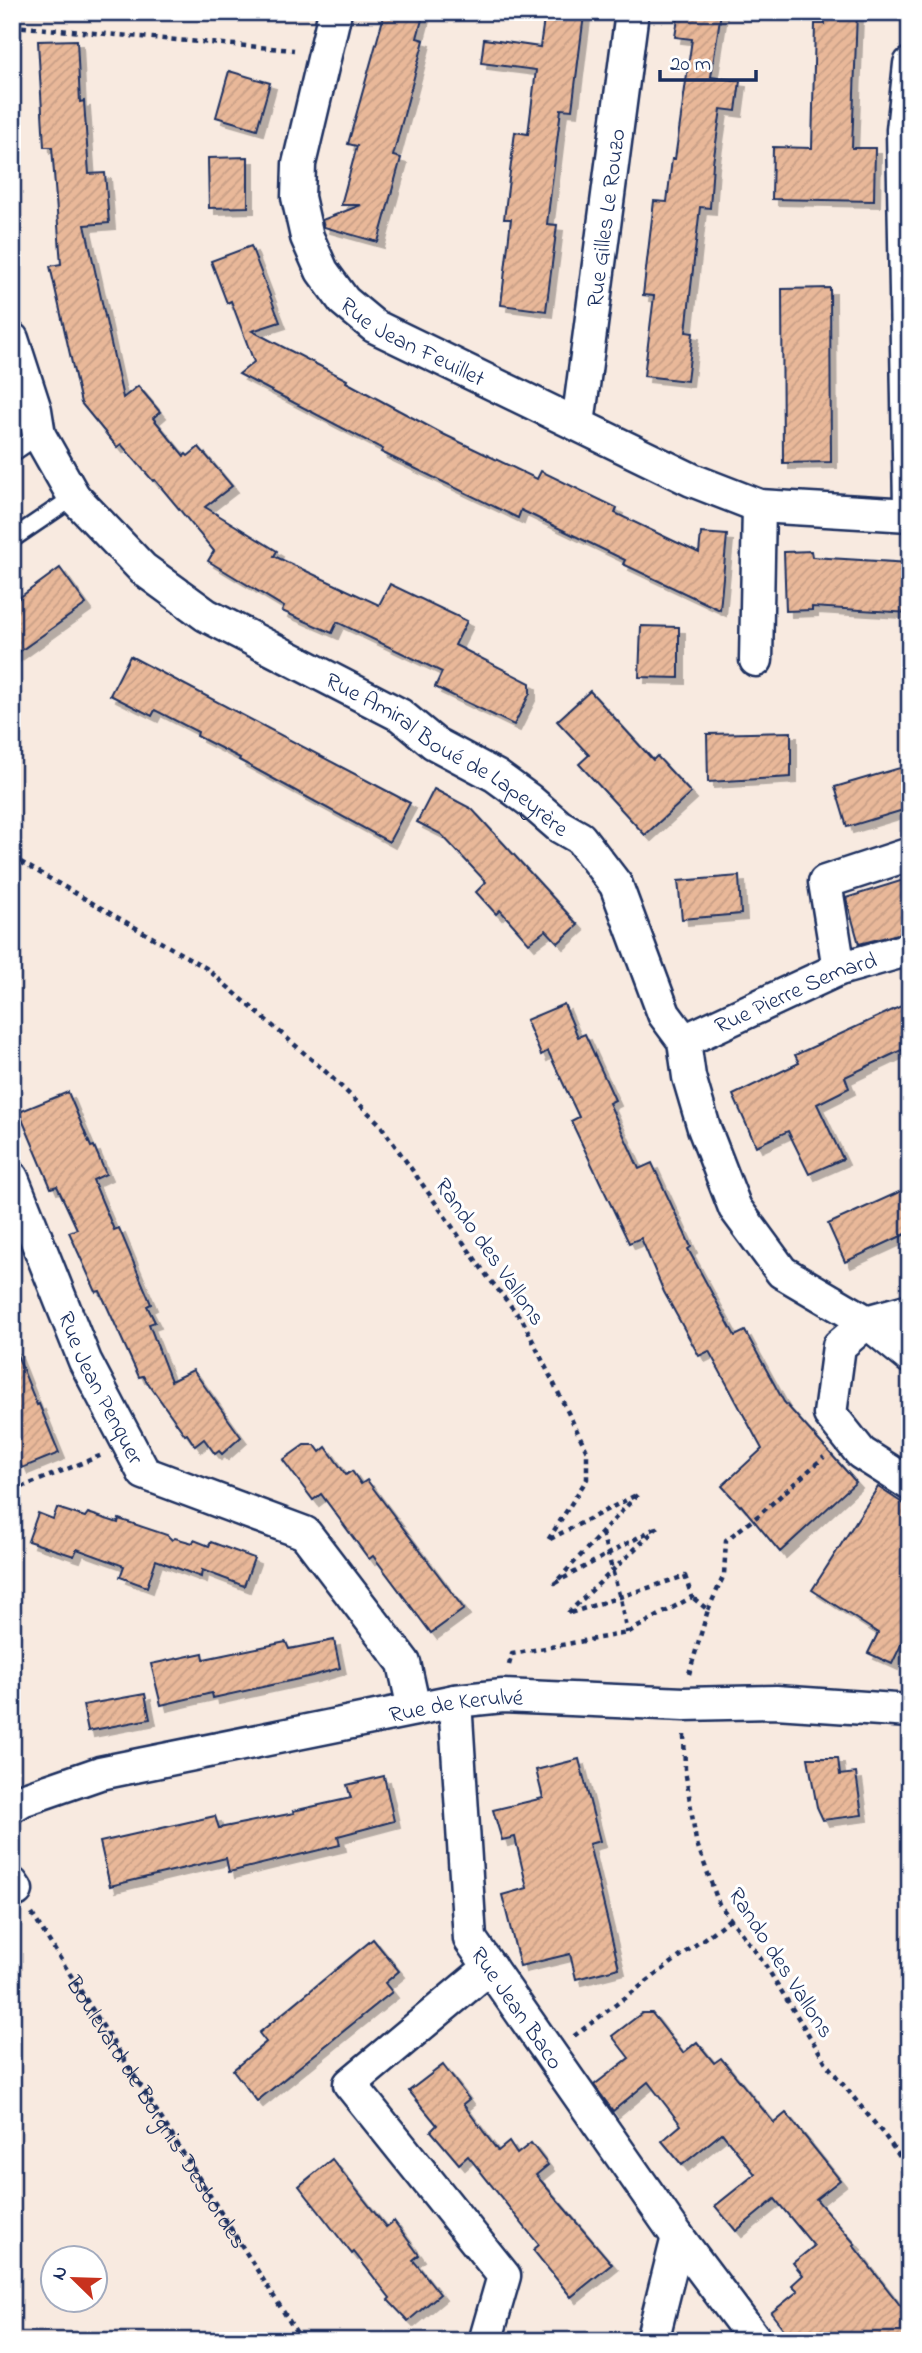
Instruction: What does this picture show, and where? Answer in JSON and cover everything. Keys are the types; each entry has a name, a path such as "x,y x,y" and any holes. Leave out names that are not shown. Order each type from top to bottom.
{"street":[{"name":"Rue Jean Feuillet","path":"335,12 299,164 298,197 307,237 322,271 344,301 374,326 692,480 760,506 910,515"},
{"name":"Rue Gilles Le Rouzo","path":"578,424 632,12"},
{"path":"910,64 903,130 910,507"},
{"name":"Rue Amiral Boué de Lapeyrère","path":"12,339 35,410 39,435 74,497 143,569 206,615 400,715 434,743 496,776 559,826 580,838 615,885 664,1014 684,1041 689,1077 704,1128 735,1208 782,1272 867,1322 910,1357"},
{"path":"756,660 760,506"},
{"path":"839,969 825,882 910,854"},
{"name":"Rue Pierre Semard","path":"684,1041 839,969 910,949"},
{"name":"Rue Jean Penquer","path":"12,1178 85,1361 144,1474 305,1534 404,1664 414,1709"},
{"path":"910,1310 867,1322 839,1346 830,1414 861,1453 910,1484"},
{"name":"Rue de Kerulvé","path":"12,1809 22,1800 100,1773 455,1701 503,1696 684,1704 776,1702 910,1710"},
{"name":"Rue Jean Baco","path":"455,1701 470,1939 678,2237 756,2341"},
{"path":"12,1809 12,1827"},
{"path":"487,2335 504,2276 350,2084 490,1967"},
{"path":"652,2341 678,2237"}],"lane":[{"path":"12,453 39,435"},
{"path":"12,539 74,497"}],"path":[{"path":"12,26 325,52"},
{"name":"Rando des Vallons","path":"12,857 206,968 326,1072 379,1123 486,1276 523,1321 587,1451 587,1479 548,1540 638,1494 555,1583 659,1526 567,1614 685,1576 692,1597"},
{"name":"Rando des Vallons","path":"848,1436 759,1515 726,1540 724,1575 708,1610 690,1662 684,1704 685,1769 696,1841 719,1904 764,1964 828,2066 910,2171"},
{"path":"12,1491 128,1444"},
{"path":"601,1532 627,1633"},
{"path":"503,1696 512,1654 627,1633 692,1597 708,1610"},
{"name":"Boulevard de Borgnis-Desbordes","path":"14,1887 302,2341"},
{"path":"551,2054 730,1919"}],"building":[{"path":"385,12 424,12 417,38 424,40 393,156 401,158 378,242 324,227 322,220 361,205 341,205 357,146 348,144"},
{"path":"545,12 584,15 572,110 561,109 547,224 557,225 546,311 501,305 511,219 504,219 515,132 528,134 536,70 481,63 484,39 540,47"},
{"path":"679,12 721,12 711,77 740,81 736,111 721,109 710,208 700,207 686,332 693,333 687,381 644,376 654,296 643,295 654,201 667,202 692,39 675,37"},
{"path":"825,12 857,12 852,148 875,148 874,201 772,199 773,147 812,148 815,24 825,24"},
{"path":"77,40 80,102 84,101 89,174 105,173 109,223 85,225 123,398 138,386 160,412 153,418 184,456 199,447 232,486 205,507 277,551 274,556 379,605 390,584 467,621 455,645 530,683 530,693 514,725 435,687 442,672 337,622 332,633 282,611 284,607 208,561 214,551 155,480 153,481 121,444 117,447 81,403 50,266 61,264 52,147 44,147 38,41"},
{"path":"229,71 270,83 257,129 216,117"},
{"path":"248,157 248,207 209,208 208,158"},
{"path":"251,246 280,322 252,331 443,434 537,479 541,471 617,508 615,513 699,553 701,533 727,535 720,610 623,564 625,560 521,510 518,518 381,452 383,449 239,374 254,362 231,301 227,303 211,261"},
{"path":"830,288 831,462 783,463 782,289"},
{"path":"811,551 812,557 910,563 910,613 812,607 812,610 786,611 784,552"},
{"path":"60,568 86,604 12,657 12,603"},
{"path":"641,626 679,627 679,678 639,677"},
{"path":"130,656 410,803 389,842 197,736 198,732 155,710 152,716 110,695"},
{"path":"590,691 653,760 657,756 691,793 645,835 579,764 589,755 557,721"},
{"path":"791,732 791,777 708,782 707,734"},
{"path":"910,765 910,808 847,827 835,787"},
{"path":"434,789 472,809 578,925 558,943 546,930 529,943 500,910 496,914 476,892 486,882 441,834 417,822"},
{"path":"739,876 741,914 682,919 678,881"},
{"path":"910,878 910,931 859,944 846,898"},
{"path":"910,1002 910,1046 845,1077 849,1088 817,1104 843,1159 809,1174 788,1131 756,1146 733,1095 799,1063 795,1055"},
{"path":"564,1004 578,1037 585,1034 615,1100 609,1103 639,1169 652,1163 691,1247 688,1249 735,1336 745,1331 784,1402 856,1482 780,1552 722,1486 762,1449 709,1351 699,1356 664,1292 641,1238 629,1243 571,1121 579,1117 548,1051 541,1055 526,1020"},
{"path":"68,1092 91,1147 94,1146 106,1174 93,1180 114,1230 119,1228 151,1304 147,1306 155,1322 149,1324 171,1381 193,1370 241,1437 222,1454 219,1451 215,1454 204,1439 195,1446 143,1376 139,1377 100,1291 96,1292 69,1232 77,1229 57,1186 51,1188 19,1112"},
{"path":"910,1187 910,1232 845,1262 828,1224"},
{"path":"14,1347 59,1453 22,1468 12,1445"},
{"path":"304,1445 315,1445 320,1452 326,1447 346,1475 352,1471 361,1484 367,1480 464,1609 431,1633 373,1556 369,1559 321,1494 313,1500 283,1460"},
{"path":"878,1487 910,1508 910,1626 892,1664 868,1653 878,1633 812,1590"},
{"path":"57,1508 85,1517 88,1513 118,1523 119,1519 167,1535 172,1540 175,1538 193,1543 194,1540 209,1546 211,1542 254,1558 244,1586 202,1570 201,1577 156,1560 147,1587 120,1577 124,1566 77,1549 74,1556 28,1541 38,1513 53,1519"},
{"path":"334,1640 340,1668 213,1698 212,1693 161,1705 151,1664 203,1653 204,1659 286,1642 289,1649"},
{"path":"145,1694 150,1719 88,1731 83,1705"},
{"path":"808,1758 838,1758 840,1775 856,1773 862,1815 823,1820 817,1807"},
{"path":"579,1759 600,1841 589,1844 619,1968 576,1979 570,1954 520,1966 502,1895 527,1888 515,1837 502,1840 493,1810 543,1798 536,1770"},
{"path":"384,1776 394,1821 338,1836 340,1845 229,1872 226,1858 110,1886 100,1842 215,1816 219,1828 294,1813 293,1811 351,1798 347,1785"},
{"path":"373,1939 399,1971 385,1983 392,1992 257,2101 233,2070 266,2042 259,2033"},
{"path":"642,2013 652,2013 683,2053 697,2042 714,2063 721,2058 774,2123 786,2113 840,2180 816,2199 855,2244 853,2245 910,2318 910,2333 900,2341 793,2341 771,2313 798,2291 792,2285 803,2275 793,2263 814,2246 775,2199 736,2231 715,2206 755,2174 722,2133 682,2165 662,2141 681,2125 648,2082 613,2111 594,2085 629,2058 612,2036"},
{"path":"443,2065 469,2099 463,2104 498,2151 509,2142 517,2154 531,2143 548,2165 536,2175 612,2264 571,2297 533,2250 539,2245 468,2156 459,2164 431,2131 437,2125 409,2091"},
{"path":"332,2159 386,2227 394,2221 419,2255 413,2260 440,2294 408,2321 388,2300 390,2298 299,2186"}]}
